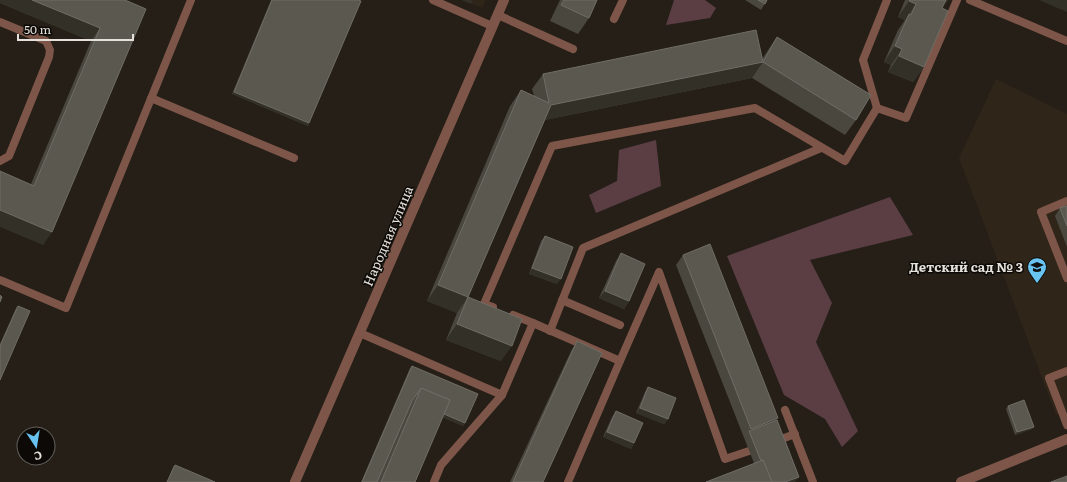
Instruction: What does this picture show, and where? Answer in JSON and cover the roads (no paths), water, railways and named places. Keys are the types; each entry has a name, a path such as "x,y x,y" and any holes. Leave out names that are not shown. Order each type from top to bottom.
{"street":[{"name":"Народная улица","path":"295,482 504,0"},
{"path":"961,482 1067,439"}],"lane":[{"path":"0,280 66,308 191,0"},
{"path":"433,0 492,26"},
{"path":"614,19 623,0"},
{"path":"620,361 533,323 484,304 552,146 755,108 845,161 877,108 863,60 887,0"},
{"path":"877,108 906,118 957,0"},
{"path":"970,0 1067,41"},
{"path":"498,15 573,48"},
{"path":"0,22 46,41 50,50 49,56 9,156 0,161"},
{"path":"151,98 294,158"},
{"path":"550,331 583,248 821,148"},
{"path":"1067,201 1041,212 1067,278"},
{"path":"568,482 659,272 725,459 749,450"},
{"path":"562,300 620,325"},
{"path":"434,482 441,466 502,395 533,323"},
{"path":"360,333 502,395"},
{"path":"1067,371 1049,378 1067,425"},
{"path":"785,410 814,482"},
{"path":"776,441 795,434"}],"place":[{"name":"Детский сад № 3","path":"1037,284"}]}
